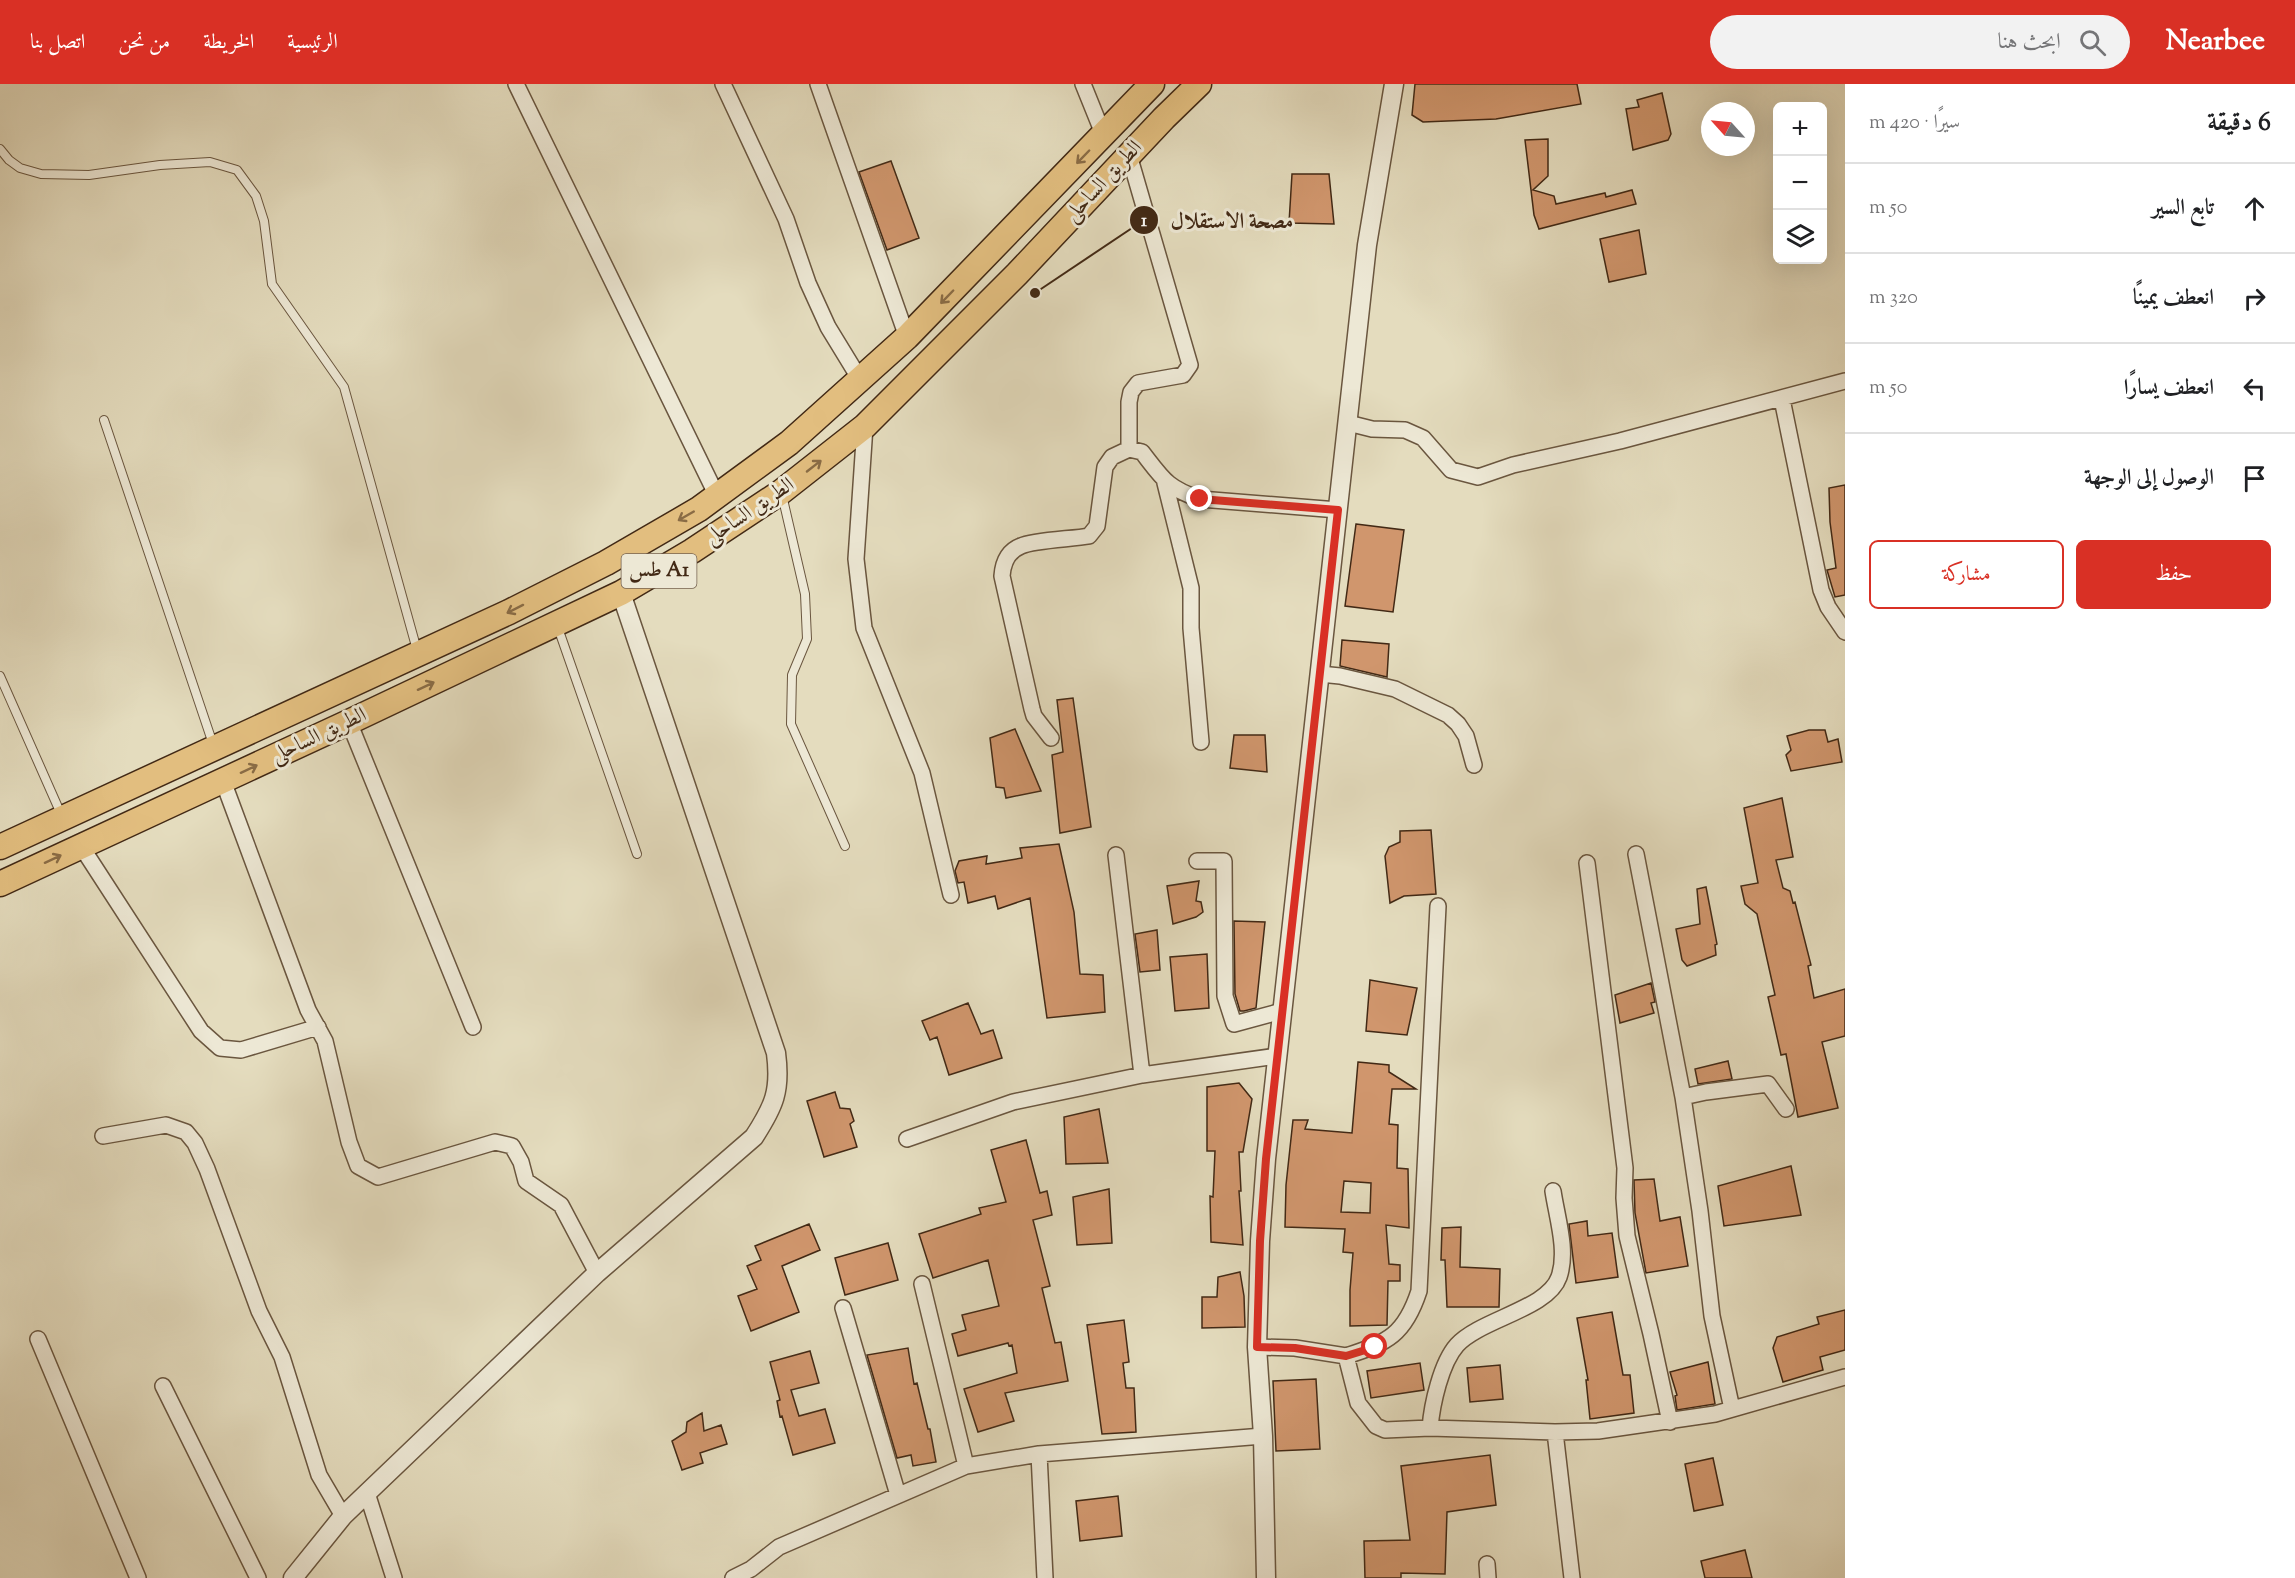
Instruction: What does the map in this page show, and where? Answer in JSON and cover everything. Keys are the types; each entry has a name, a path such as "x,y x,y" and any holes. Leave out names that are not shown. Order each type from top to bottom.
{"highway":[{"name":"الطريق الساحلى","path":"0,847 509,612 606,563 699,509 789,443 861,381 1104,136 1152,84"},
{"name":"الطريق الساحلى","path":"0,884 621,593 693,551 781,492 865,426 1017,274 1199,84"}],"street":[{"path":"516,84 717,496"},
{"path":"723,84 786,219 808,283 828,327 861,381"},
{"path":"818,84 907,337"},
{"path":"1083,84 1104,136"},
{"path":"1266,1578 1263,1436 1257,1347 1266,1159 1367,245 1394,84"},
{"path":"1129,155 1190,365 1183,375 1137,383 1131,392 1129,449"},
{"path":"1348,423 1372,429 1405,430 1423,438 1451,470 1478,477 1513,465 1620,441 1845,381"},
{"path":"1782,399 1821,590 1828,607 1845,632"},
{"path":"865,426 856,558 864,628 922,773 951,896"},
{"path":"1051,738 1034,716 1032,709 1002,576 1003,567 1008,556 1022,545 1089,536 1097,526 1105,467 1112,457 1129,449 1142,452 1165,483 1179,492 1200,499 1338,510"},
{"path":"1165,483 1191,588 1191,628 1201,742"},
{"path":"293,1578 343,1516 597,1273 754,1137 770,1112 779,1079 776,1053 621,593"},
{"path":"1320,674 1340,676 1395,689 1448,715 1466,736 1474,765"},
{"path":"349,722 473,1027"},
{"path":"223,781 308,1010 325,1041 349,1142 358,1166 378,1178 495,1142 512,1146 521,1162 526,1181 561,1205 597,1273"},
{"path":"81,846 201,1031 220,1048 241,1050 318,1027"},
{"path":"1636,854 1683,1097 1700,1211 1712,1316 1732,1408"},
{"path":"1116,855 1143,1075"},
{"path":"1197,861 1224,861 1225,996 1234,1024 1282,1011"},
{"path":"1587,863 1625,1168 1624,1198 1627,1236 1670,1422"},
{"path":"1257,1347 1295,1348 1346,1356 1375,1347 1404,1325 1413,1309 1419,1291 1438,906"},
{"path":"907,1139 1013,1102 1143,1075 1277,1056"},
{"path":"1683,1097 1768,1084 1786,1109"},
{"path":"103,1136 166,1125 186,1132 195,1143 207,1169 259,1311 282,1357 319,1475 343,1516"},
{"path":"1430,1428 1433,1399 1455,1347 1469,1335 1538,1301 1559,1278 1563,1247 1553,1191"},
{"path":"922,1284 966,1467"},
{"path":"843,1308 898,1495"},
{"path":"38,1340 138,1578"},
{"path":"1346,1356 1358,1403 1376,1426 1385,1430 1430,1428 1598,1431 1715,1414 1845,1377"},
{"path":"163,1386 258,1578"},
{"path":"1555,1432 1572,1578"},
{"path":"733,1578 753,1573 779,1547 966,1467 1039,1454 1263,1436"},
{"path":"1039,1454 1045,1578"},
{"path":"367,1493 394,1578"}],"lane":[{"path":"0,149 20,168 41,174 89,175 160,165 210,162 237,170 256,196 264,221 272,285 344,387 418,654"},
{"path":"105,420 215,748"},
{"path":"781,492 805,594 807,639 792,675 791,724 845,846"},
{"path":"556,624 637,854"},
{"path":"0,676 62,818"}],"building":[{"path":"1415,84 1577,84 1581,104 1496,119 1423,122 1412,115"},
{"path":"1662,93 1671,134 1668,140 1633,150 1626,109 1639,107 1637,100"},
{"path":"1548,139 1548,176 1533,190 1554,196 1556,204 1605,193 1606,197 1632,190 1636,204 1539,229 1534,215 1525,140"},
{"path":"891,161 919,238 887,250 859,172"},
{"path":"1292,174 1329,174 1334,224 1289,223"},
{"path":"1639,230 1646,274 1609,282 1600,239"},
{"path":"1845,485 1845,595 1835,597 1827,570 1836,568 1830,522 1829,488"},
{"path":"1356,524 1404,530 1393,612 1345,606"},
{"path":"1342,640 1389,644 1387,677 1340,666"},
{"path":"1073,698 1091,827 1060,833 1052,755 1063,752 1057,700"},
{"path":"1015,729 1041,791 1006,798 1004,788 996,787 990,738"},
{"path":"1809,730 1825,730 1828,742 1838,739 1842,762 1791,771 1786,755 1791,750 1787,736"},
{"path":"1234,735 1265,735 1267,772 1230,768"},
{"path":"1782,798 1793,857 1776,860 1783,888 1790,891 1793,903 1795,902 1811,965 1808,966 1814,998 1845,989 1845,1036 1822,1042 1838,1108 1798,1117 1786,1054 1781,1055 1768,997 1775,995 1757,914 1745,904 1741,886 1758,883 1744,808"},
{"path":"1431,830 1436,894 1404,896 1390,903 1385,856 1389,847 1400,842 1400,831"},
{"path":"1059,844 1074,912 1080,974 1103,975 1105,1012 1047,1018 1030,898 998,909 995,896 968,903 964,882 958,883 955,871 959,861 987,856 986,864 1022,858 1020,848"},
{"path":"1199,881 1196,901 1201,902 1203,912 1196,917 1173,924 1167,886"},
{"path":"1706,887 1717,944 1715,945 1716,955 1687,966 1682,960 1676,929 1700,924 1697,889"},
{"path":"1234,921 1265,922 1256,1008 1244,1011 1240,1011 1235,994"},
{"path":"1157,930 1160,970 1140,972 1135,934"},
{"path":"1207,954 1209,1008 1175,1011 1170,957"},
{"path":"1370,980 1417,988 1407,1035 1366,1031"},
{"path":"1651,983 1655,1002 1651,1003 1654,1013 1620,1023 1615,995"},
{"path":"968,1003 981,1034 993,1030 1002,1058 949,1075 937,1037 930,1040 922,1021"},
{"path":"1728,1061 1732,1079 1698,1084 1695,1069"},
{"path":"1358,1062 1389,1065 1389,1072 1416,1089 1392,1089 1389,1124 1398,1125 1397,1168 1408,1169 1409,1228 1386,1225 1389,1264 1400,1265 1400,1281 1388,1281 1387,1325 1350,1326 1353,1253 1343,1252 1345,1229 1285,1227 1286,1185 1293,1120 1308,1120 1305,1129 1352,1133","holes":["1344,1181 1371,1183 1370,1213 1341,1212"]},
{"path":"1239,1083 1252,1099 1243,1152 1239,1152 1243,1245 1211,1242 1210,1196 1213,1197 1215,1151 1207,1151 1207,1087"},
{"path":"835,1092 840,1108 850,1109 854,1121 850,1124 857,1147 824,1157 807,1101"},
{"path":"1099,1109 1108,1163 1066,1164 1064,1117"},
{"path":"1026,1140 1040,1193 1047,1191 1052,1215 1033,1220 1050,1286 1042,1288 1055,1343 1061,1342 1068,1381 1005,1393 1014,1421 978,1432 964,1389 1017,1373 1012,1345 1009,1346 1008,1343 958,1356 952,1334 966,1330 962,1315 999,1306 988,1260 933,1278 919,1234 981,1214 979,1208 1006,1202 991,1150"},
{"path":"1791,1166 1801,1215 1724,1226 1718,1186"},
{"path":"1654,1179 1660,1221 1680,1217 1688,1266 1646,1273 1635,1213 1634,1180"},
{"path":"1109,1189 1112,1243 1077,1245 1073,1197"},
{"path":"1587,1221 1588,1236 1612,1233 1618,1277 1576,1283 1569,1224"},
{"path":"809,1224 820,1250 782,1266 799,1312 751,1331 738,1296 757,1289 747,1266 761,1260 755,1246"},
{"path":"1461,1227 1460,1267 1500,1269 1499,1307 1447,1307 1445,1260 1441,1260 1442,1228"},
{"path":"888,1243 898,1280 845,1295 835,1258"},
{"path":"1240,1272 1244,1296 1245,1327 1202,1328 1202,1297 1217,1297 1218,1277"},
{"path":"1845,1310 1845,1350 1820,1357 1823,1370 1783,1382 1773,1348 1777,1337 1819,1324 1817,1317"},
{"path":"1612,1312 1623,1375 1630,1375 1634,1413 1590,1419 1586,1380 1588,1380 1577,1318"},
{"path":"1124,1320 1129,1362 1123,1363 1126,1388 1134,1388 1136,1432 1102,1434 1087,1325"},
{"path":"908,1348 914,1384 917,1383 928,1429 930,1429 936,1462 913,1466 911,1455 897,1458 867,1355"},
{"path":"810,1351 819,1383 791,1390 799,1416 825,1409 835,1443 793,1455 782,1416 780,1417 777,1401 780,1400 770,1362"},
{"path":"1708,1362 1715,1404 1677,1410 1675,1396 1677,1395 1670,1372"},
{"path":"1420,1363 1424,1390 1371,1398 1367,1371"},
{"path":"1500,1365 1503,1399 1470,1402 1467,1368"},
{"path":"1316,1379 1320,1449 1276,1451 1273,1381"},
{"path":"702,1413 704,1431 721,1425 727,1444 700,1453 703,1463 682,1470 672,1441 686,1432 687,1422"},
{"path":"1490,1455 1496,1505 1447,1512 1445,1574 1401,1573 1401,1578 1365,1578 1364,1541 1410,1540 1401,1466"},
{"path":"1713,1458 1723,1505 1694,1511 1685,1464"},
{"path":"1118,1496 1122,1536 1080,1541 1076,1501"},
{"path":"1745,1550 1752,1578 1705,1578 1701,1561"}],"place":[{"name":"مصحة الاستقلال","path":"1035,293"}],"route":[{"path":"1200,499 1338,510 1266,1159 1260,1241 1257,1347 1295,1348 1346,1356 1375,1347"}]}
